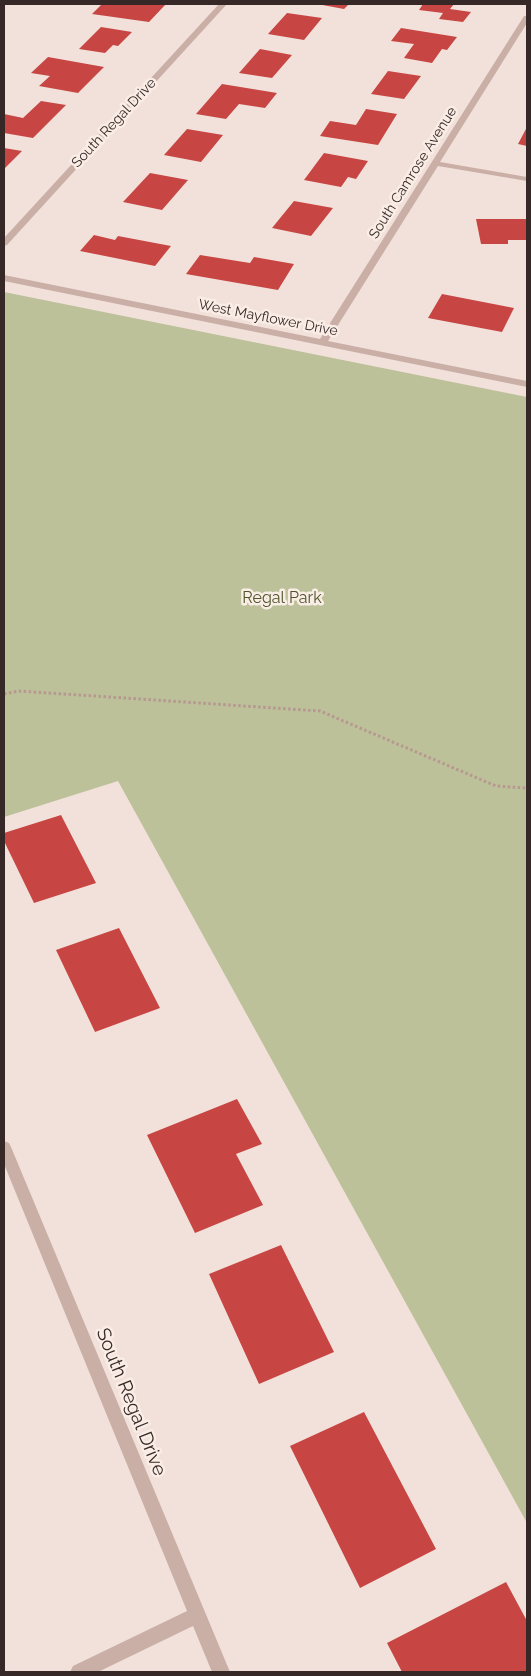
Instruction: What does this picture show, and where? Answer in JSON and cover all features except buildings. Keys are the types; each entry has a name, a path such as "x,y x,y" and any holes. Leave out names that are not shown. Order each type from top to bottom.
{"street":[{"name":"South Regal Drive","path":"4,242 224,4"},
{"name":"South Camrose Avenue","path":"322,342 526,22"},
{"path":"435,163 527,179"},
{"name":"West Mayflower Drive","path":"4,278 527,384"},
{"name":"South Regal Drive","path":"4,1147 221,1672"},
{"path":"79,1672 197,1615"}],"path":[{"path":"4,694 19,692 320,711 496,786 527,788"}],"green space":[{"name":"Regal Park","path":"4,292 527,397 527,1523 118,781 4,817"}]}
